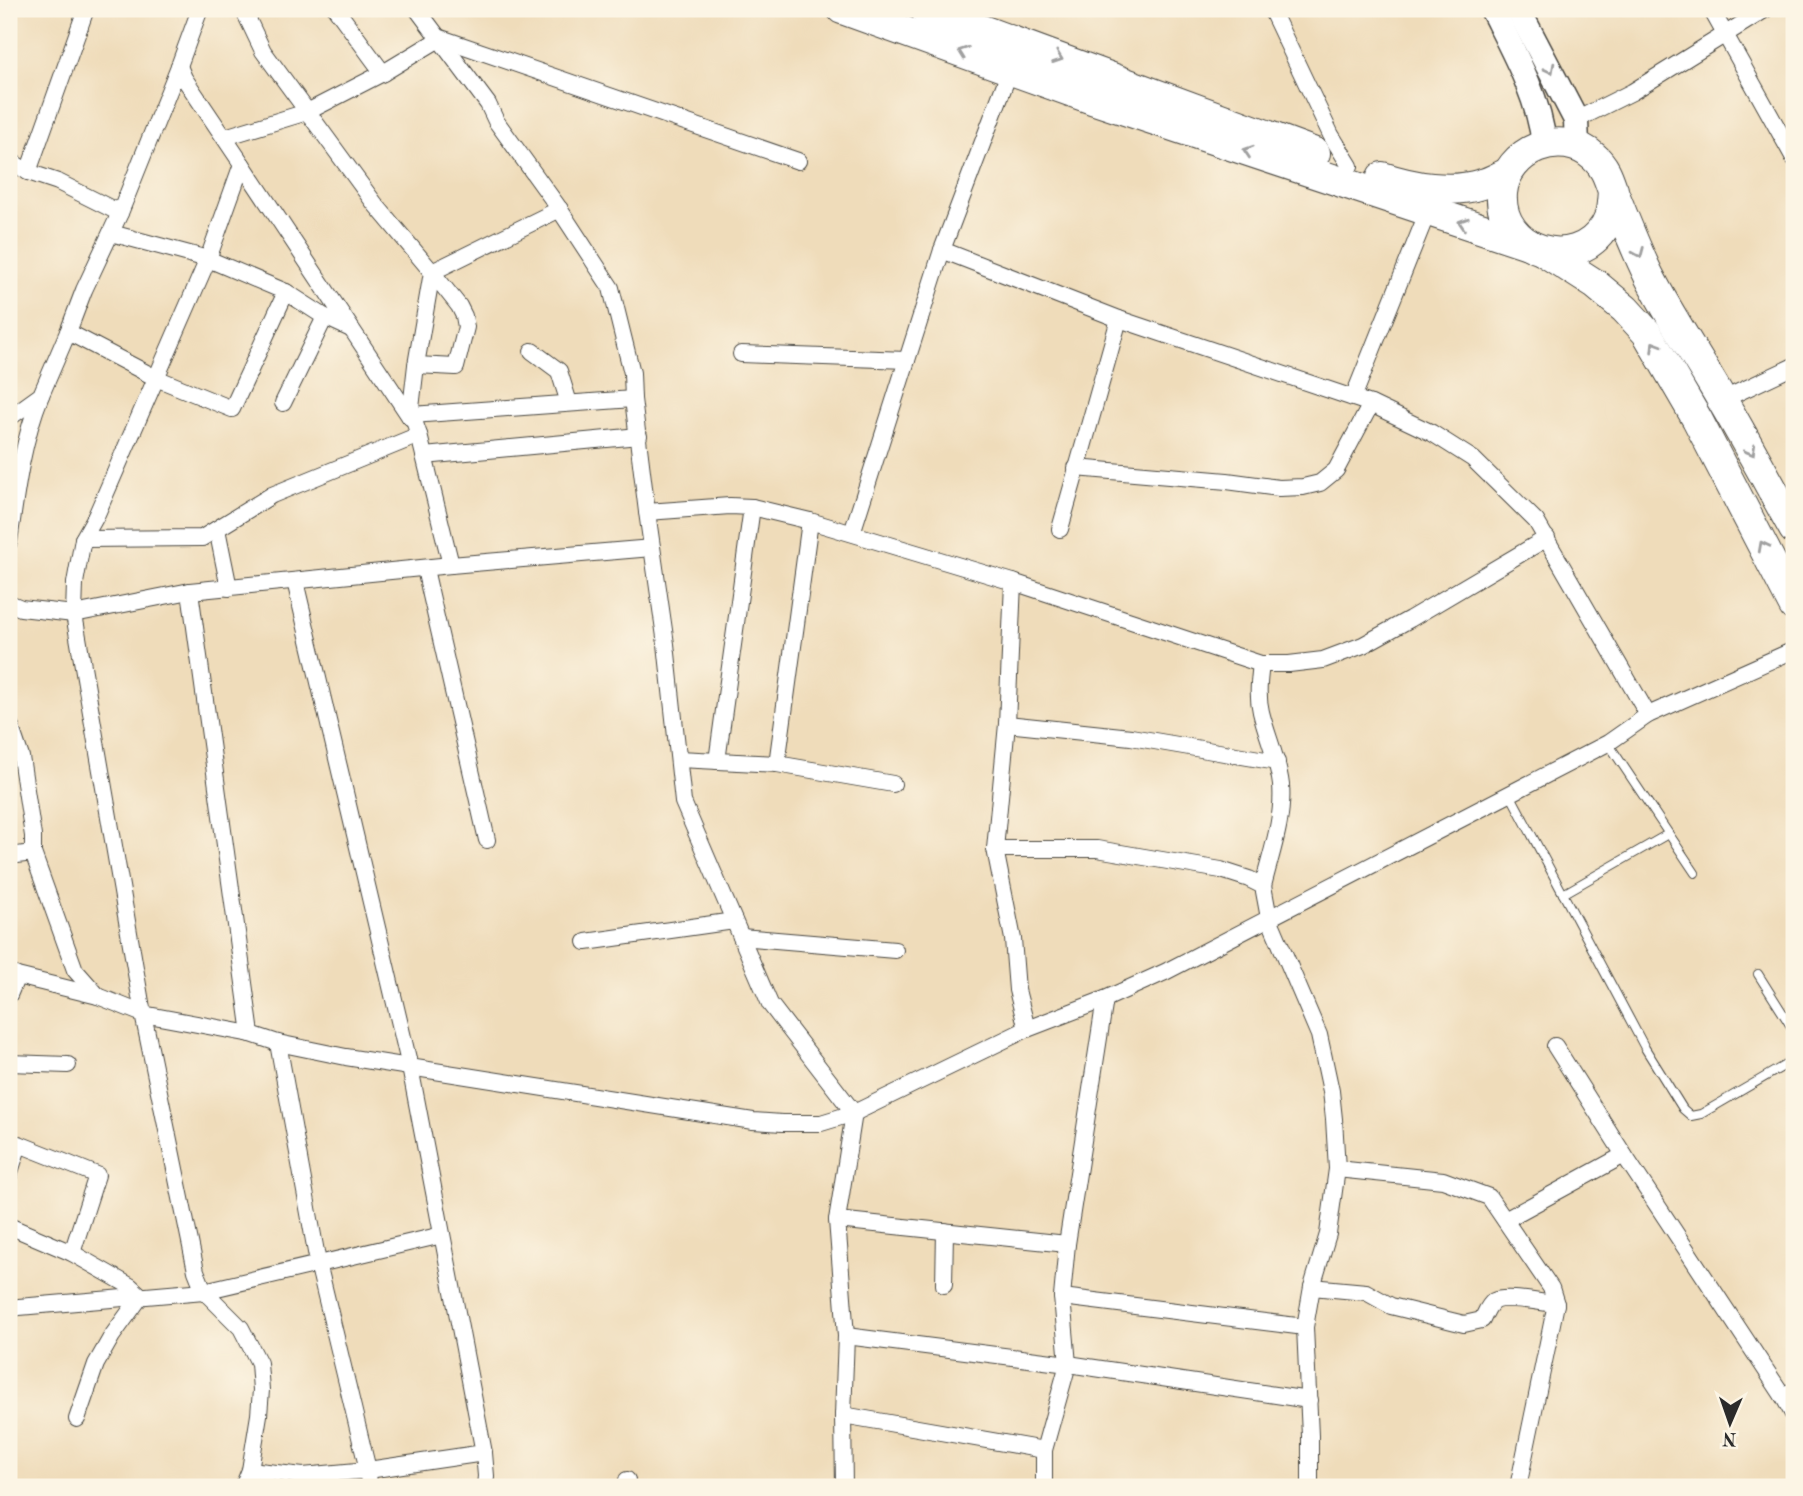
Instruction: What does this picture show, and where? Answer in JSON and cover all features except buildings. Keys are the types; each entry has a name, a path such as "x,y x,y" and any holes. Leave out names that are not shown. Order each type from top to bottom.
{"highway":[{"path":"842,9 1016,57 1419,187 1457,188 1482,185 1508,173"},
{"path":"925,9 1092,99 1536,248 1563,253 1580,248 1595,239 1606,225 1612,208 1613,190"},
{"path":"1794,529 1648,274 1606,172 1576,133 1560,143 1544,144 1523,155 1508,173 1502,192 1504,212 1513,231 1595,284 1625,309 1647,333 1697,419 1794,606"}],"main road":[{"path":"1492,9 1528,87 1542,126 1544,144"},
{"path":"1518,9 1576,133"}],"street":[{"path":"86,9 15,168 58,182 120,213"},
{"path":"9,542 20,467 33,416 84,290 120,213 201,9"},
{"path":"243,9 263,51 307,112 375,204 459,306 466,327 456,367 416,365"},
{"path":"336,9 383,73"},
{"path":"417,9 488,104 496,121 560,209 611,288 632,373 683,802 770,1004 854,1112 837,1220 846,1336 844,1487"},
{"path":"1271,9 1331,135 1350,166"},
{"path":"1711,9 1794,158"},
{"path":"1576,133 1632,92 1766,9"},
{"path":"225,137 307,112 383,73 440,38"},
{"path":"440,38 798,161"},
{"path":"852,533 942,250 1016,57"},
{"path":"179,66 184,78 411,416 419,435 451,565"},
{"path":"242,164 208,259 96,516 83,539 75,583 74,614 143,1014 196,1271 204,1291 241,1328 259,1363 260,1403 250,1470 243,1487"},
{"path":"432,272 560,209"},
{"path":"1353,398 1427,211"},
{"path":"111,233 208,259 286,292 325,317 352,330"},
{"path":"942,250 1119,319 1370,404 1432,433 1473,459 1536,521 1648,715"},
{"path":"411,416 416,365 432,272"},
{"path":"68,332 156,378 232,409 286,292"},
{"path":"283,403 325,317"},
{"path":"1060,529 1119,319"},
{"path":"532,351 559,370 569,403"},
{"path":"741,354 907,360"},
{"path":"1722,400 1794,366"},
{"path":"9,418 41,395"},
{"path":"411,416 634,399"},
{"path":"1076,468 1279,488 1303,487 1320,483 1336,470 1370,404"},
{"path":"83,539 202,538 272,495 419,435"},
{"path":"424,456 639,436"},
{"path":"647,512 752,507 810,521 1013,582 1261,664 1323,660 1363,645 1547,538"},
{"path":"718,761 752,507"},
{"path":"777,764 810,521"},
{"path":"216,529 229,588"},
{"path":"9,603 21,608 74,614 190,592 451,565 652,548"},
{"path":"425,569 487,840"},
{"path":"295,581 410,1067 484,1453 485,1487"},
{"path":"1013,582 1007,724 995,849 1013,939 1017,990 1027,1029"},
{"path":"190,592 251,1034"},
{"path":"9,995 13,974 98,996 143,1014 251,1034 278,1043 346,1057 753,1121 782,1124 821,1123 854,1112 1027,1029 1105,999 1164,972 1608,743 1648,715 1794,650"},
{"path":"1261,664 1260,710 1277,762 1281,788 1278,826 1263,886 1269,918 1319,1035 1331,1091 1337,1169 1328,1234 1312,1287 1305,1327 1310,1487"},
{"path":"9,722 21,757 33,836 33,853 75,970 98,996"},
{"path":"1007,724 1131,737 1277,762"},
{"path":"9,773 21,757"},
{"path":"679,759 777,764 892,784"},
{"path":"995,849 1097,849 1221,870 1249,878 1263,886"},
{"path":"9,856 33,853"},
{"path":"586,942 734,921"},
{"path":"741,937 895,950"},
{"path":"1044,1487 1044,1450 1068,1364 1062,1297 1067,1244 1105,999"},
{"path":"278,1043 318,1263 368,1471 369,1487"},
{"path":"1555,1046 1624,1155 1788,1393 1794,1416"},
{"path":"9,1063 68,1065"},
{"path":"9,1175 19,1144 97,1175 72,1253"},
{"path":"1505,1220 1624,1155"},
{"path":"1337,1169 1443,1180 1489,1197 1551,1288 1556,1304 1518,1487"},
{"path":"837,1220 1067,1244"},
{"path":"9,1226 72,1253 130,1286 141,1296"},
{"path":"944,1284 945,1231"},
{"path":"9,1310 204,1291 442,1234"},
{"path":"1312,1287 1366,1292 1391,1306 1464,1324 1482,1320 1494,1301 1506,1299 1556,1304"},
{"path":"77,1419 96,1364 141,1296"},
{"path":"1062,1297 1305,1327"},
{"path":"846,1336 1068,1364 1309,1400"},
{"path":"843,1415 1044,1450"},
{"path":"250,1470 303,1476 368,1471 484,1453"}],"lane":[{"path":"1608,743 1695,873"},
{"path":"1510,794 1645,1048 1683,1109 1691,1116 1701,1114 1794,1060"},
{"path":"1563,894 1668,834"},
{"path":"1758,974 1794,1031"}]}
